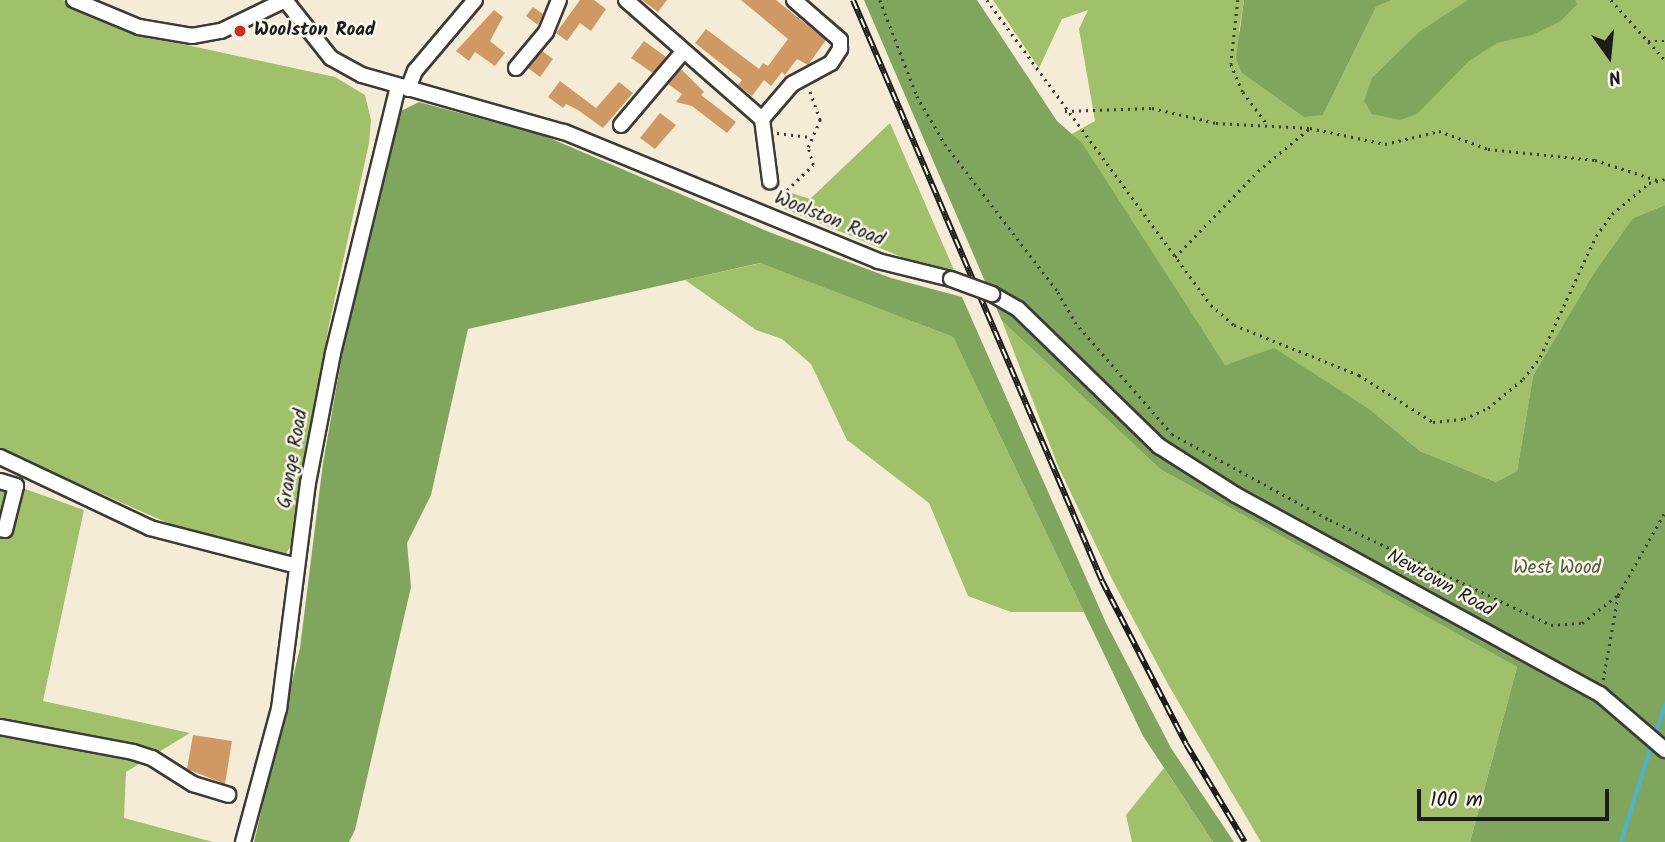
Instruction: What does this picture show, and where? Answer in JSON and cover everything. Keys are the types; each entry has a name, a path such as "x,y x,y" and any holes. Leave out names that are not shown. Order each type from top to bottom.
{"street":[{"path":"74,0 139,27 192,36 221,30 285,0"},
{"name":"Woolston Road","path":"285,0 331,58 403,87 564,132 878,261 951,279 992,294 1018,309 1159,446 1188,464"},
{"name":"Grange Road","path":"243,842 279,709 297,566 333,354 403,87 475,0"},
{"path":"516,68 546,32 559,0"},
{"path":"626,0 762,118 770,181"},
{"path":"762,118 800,78 831,63 840,49 840,40 794,0"},
{"path":"621,125 683,52"},
{"path":"0,457 149,528 297,566"},
{"name":"Newtown Road","path":"1188,464 1236,495 1600,694 1664,749"},
{"path":"0,481 16,486 2,534"},
{"path":"0,727 133,752 152,758 193,784 228,795"}],"path":[{"path":"880,0 917,96 945,145 1058,292 1076,322 1172,434 1330,520 1551,625 1582,623 1618,595"},
{"path":"986,0 1065,111 1090,135 1211,306 1234,325 1321,356 1359,375 1422,416 1448,423 1489,408 1523,379 1540,357 1596,236 1621,205 1657,181 1665,179"},
{"path":"1238,0 1231,64 1243,92 1267,123"},
{"path":"1611,0 1665,60"},
{"path":"1648,41 1665,41"},
{"path":"770,181 779,191 787,190 813,165 808,147 820,120 800,78"},
{"path":"1065,111 1152,108 1216,123 1267,123 1310,128 1385,144 1439,131 1488,149 1595,160 1657,181"},
{"path":"1175,257 1258,171 1310,128"},
{"path":"764,134 787,132 812,137"},
{"path":"1600,694 1618,595 1665,512"}],"green space":[{"path":"0,0 63,0 150,37 335,77 365,95 371,120 369,143 329,325 291,546 285,555 179,528 0,449"},
{"name":"West Wood","path":"864,0 977,0 1057,121 1082,143 1225,365 1274,348 1368,408 1420,451 1496,482 1517,471 1533,376 1593,275 1633,218 1665,205 1665,842 1470,842 1517,667 1160,469 1002,321"},
{"path":"993,0 1244,0 1239,31 1323,115 1376,7 1392,0 1665,0 1665,205 1633,218 1533,376 1517,471 1496,482 1420,451 1368,408 1274,349 1225,365 1072,134 1095,121 1079,29 1088,10 1062,19 1039,68"},
{"path":"1244,0 1392,0 1376,7 1323,115 1304,117 1241,72 1236,58"},
{"path":"1468,0 1575,0 1577,4 1561,21 1532,35 1497,43 1469,61 1417,114 1400,120 1372,114 1364,101 1372,78 1419,32"},
{"path":"419,102 545,136 769,232 891,278 962,297 1106,623 1171,748 1234,842 1213,842 1143,736 953,337 760,263 468,329 431,495 407,543 411,587 355,830 349,842 254,842 300,648 323,463 348,322 401,111"},
{"path":"890,123 954,270 904,258 778,206 788,192 810,199"},
{"path":"761,263 953,337 1084,612 1011,612 968,596 929,503 847,440 811,364 782,339 756,330 685,280"},
{"path":"1002,321 1160,469 1517,667 1470,842 1261,842 1169,686 1113,581 1058,466"},
{"path":"0,480 84,510 43,701 190,733 126,772 124,818 213,842 0,842"},
{"path":"1164,768 1213,842 1132,842 1126,815"}],"building":[{"path":"580,0 594,0 606,9 591,31 580,23 567,41 556,33"},
{"path":"642,0 667,0 658,12"},
{"path":"741,0 776,0 826,40 808,65 797,59 785,75 782,72 771,86 764,80 752,96 738,85 742,80 695,43 706,29 759,69 763,63 768,66 788,39"},
{"path":"533,7 543,14 538,25 526,16"},
{"path":"494,10 503,17 490,41 505,53 495,66 475,52 469,61 456,51"},
{"path":"644,41 666,57 653,73 631,58"},
{"path":"542,51 553,59 540,77 528,68"},
{"path":"681,69 704,92 701,95 736,122 727,133 692,106 676,102 682,94 668,84"},
{"path":"560,81 596,108 619,82 633,93 603,128 578,110 566,104 563,108 548,97"},
{"path":"660,113 676,125 655,149 640,138"},
{"path":"193,735 232,741 225,784 187,769"}],"waterway":[{"path":"1655,737 1665,705"},
{"path":"1621,842 1652,744"}],"railway":[{"path":"853,0 1102,581 1186,744 1245,842"}],"place":[{"name":"Woolston Road","path":"240,31"}]}
